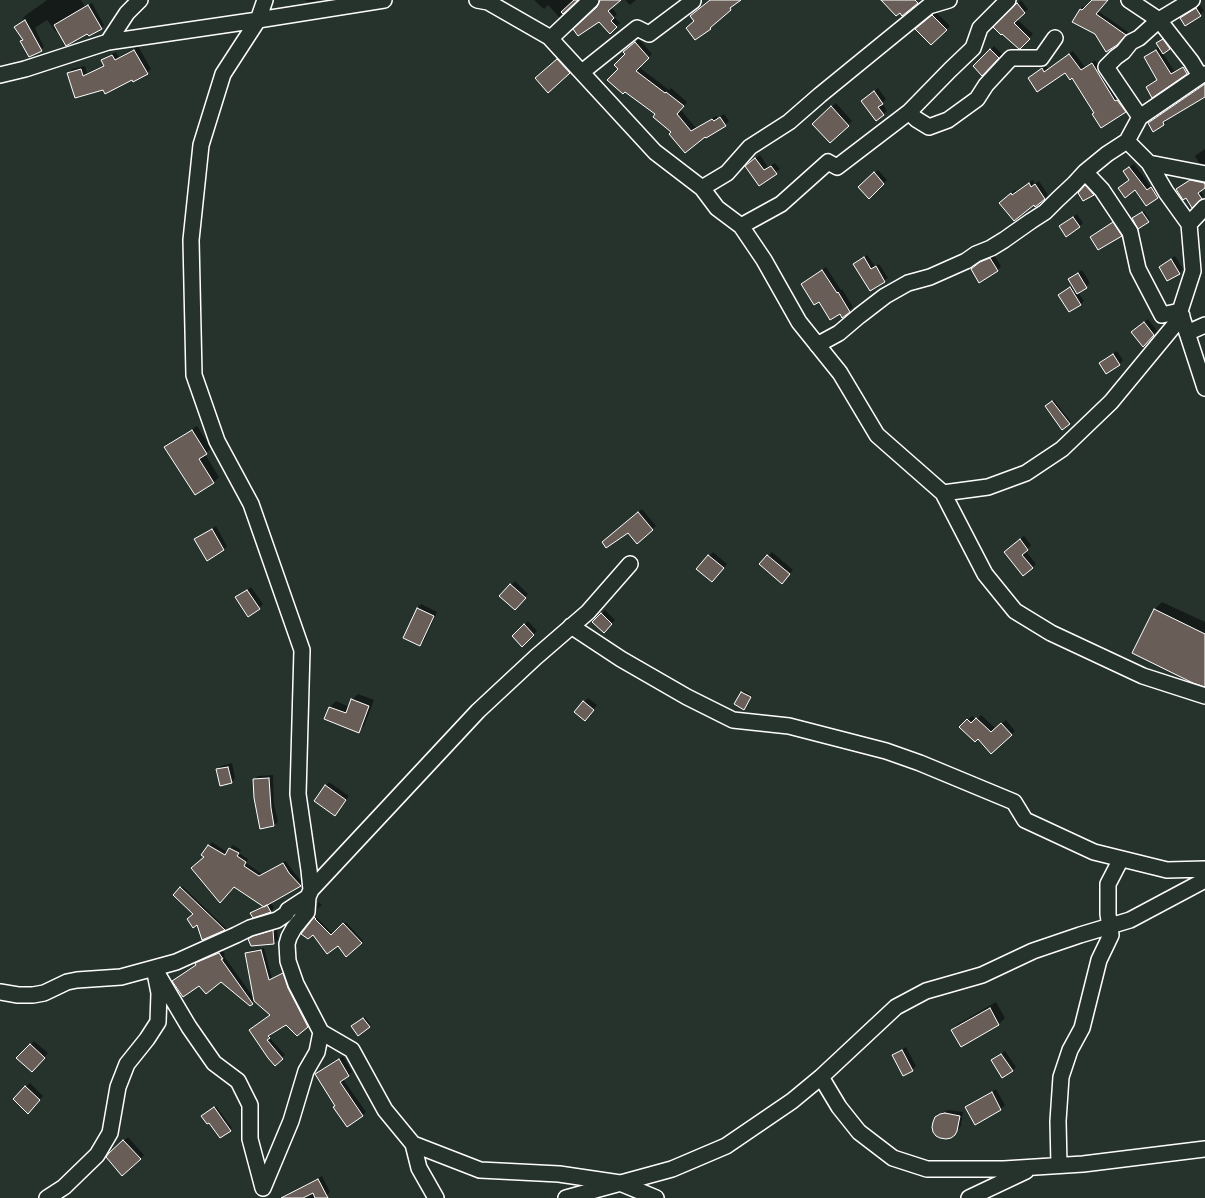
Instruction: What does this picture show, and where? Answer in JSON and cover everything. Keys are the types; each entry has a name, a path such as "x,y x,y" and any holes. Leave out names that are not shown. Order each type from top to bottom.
{"street":[{"path":"108,42 127,13 140,0"},
{"path":"265,0 258,20 223,74 201,145 191,240 194,376 217,441 251,504 302,650 298,794 309,870 309,894 307,912 294,928 286,944 288,962 296,984 321,1032 352,1050 385,1110 413,1144 419,1168 436,1198"},
{"path":"0,75 25,69 108,42 384,0"},
{"path":"477,0 488,2 551,38 655,152 702,188 717,208 742,226 764,260 799,322 840,373 877,435 943,493 985,574 1015,611 1051,633 1143,676 1205,696"},
{"path":"551,38 591,0"},
{"path":"582,72 636,28 649,34 693,1 692,0"},
{"path":"702,188 727,173 750,147 789,122 929,6 949,0"},
{"path":"742,226 781,204 828,162 838,167 909,112 973,48 980,28 1008,0"},
{"path":"817,345 839,333 859,316 891,293 908,284 930,278 966,261 976,254 991,248 1046,212 1084,172 1127,141 1140,117 1203,75 1159,20 1129,0"},
{"path":"1140,117 1106,67 1123,52 1131,42 1159,20 1192,0"},
{"path":"909,112 928,127 948,120 977,99 986,85 1011,58 1041,58 1056,38"},
{"path":"943,493 988,487 1026,473 1062,449 1111,402 1181,313 1193,271 1189,224 1166,192 1148,163 1127,141"},
{"path":"1148,163 1205,174"},
{"path":"1084,172 1102,190 1130,232 1138,269 1162,315 1181,313"},
{"path":"1189,224 1205,207"},
{"path":"1190,280 1205,279"},
{"path":"1181,313 1205,388"},
{"path":"1187,334 1205,325"},
{"path":"0,992 18,995 33,995 44,993 67,982 121,977 176,962 250,928 277,920 286,914 288,910 309,894 478,711 536,657 588,612 630,564"},
{"path":"571,626 620,659 687,697 733,720 789,726 886,751 920,763 1014,802 1026,820 1052,834 1094,852 1167,870 1205,869"},
{"path":"1059,1165 1058,1121 1061,1077 1070,1050 1082,1028 1099,960 1111,935 1108,914 1108,884 1121,859"},
{"path":"566,1198 672,1169 726,1146 792,1101 821,1077 896,1007 926,991 982,975 1033,951 1130,920 1205,880"},
{"path":"154,968 189,1027 214,1063 238,1081 250,1106 250,1139 261,1193"},
{"path":"47,1198 64,1187 97,1155 110,1133 118,1086 128,1064 158,1022 158,993 154,968"},
{"path":"261,1193 291,1121 306,1072 317,1052 321,1032"},
{"path":"821,1077 839,1107 859,1132 893,1158 927,1169 1004,1169 1083,1164 1205,1149"},
{"path":"413,1144 480,1170 559,1174 620,1183 656,1198"},
{"path":"969,1198 1034,1167"}],"building":[{"path":"574,0 578,0 563,14 561,12"},
{"path":"600,0 621,0 608,11 614,18 611,21 617,27 610,34 599,22 578,36 573,29 597,7"},
{"path":"710,0 741,0 730,8 731,10 710,28 711,29 695,40 686,28 694,21 690,16"},
{"path":"881,0 915,0 918,3 902,16 900,13 896,16"},
{"path":"1092,0 1108,0 1096,14 1126,35 1117,45 1106,52 1095,34 1072,22 1080,9 1082,10"},
{"path":"1017,3 1025,13 1014,23 1030,39 1020,49 993,27"},
{"path":"88,5 102,29 89,36 87,34 66,46 54,25"},
{"path":"1196,8 1201,16 1185,26 1180,18"},
{"path":"932,15 947,30 931,45 915,29"},
{"path":"25,20 42,51 29,57 20,41 23,40 14,27"},
{"path":"1163,39 1170,49 1163,54 1156,43"},
{"path":"635,42 649,58 636,71 684,106 677,114 691,131 712,119 714,121 720,117 726,126 706,138 705,137 685,153 669,134 671,132 653,117 655,114 625,92 623,94 607,80 618,69 614,65 625,54 623,52"},
{"path":"990,49 999,58 982,76 973,66"},
{"path":"134,50 148,74 133,82 132,80 105,94 103,90 75,98 67,73 81,69 83,76 104,66 101,60 112,55 115,60"},
{"path":"1156,50 1171,74 1183,67 1187,74 1152,98 1146,87 1157,80 1144,57"},
{"path":"1069,54 1081,70 1092,63 1115,101 1117,100 1126,112 1101,128 1092,114 1094,113 1072,78 1070,80 1065,73 1037,92 1028,78 1042,68 1044,72"},
{"path":"557,59 570,73 548,93 535,78"},
{"path":"1205,84 1205,97 1163,122 1164,125 1153,132 1148,123"},
{"path":"874,91 883,104 878,107 884,115 876,121 861,101"},
{"path":"831,106 849,126 830,143 812,124"},
{"path":"755,158 764,170 771,166 777,174 759,186 745,166"},
{"path":"1129,167 1147,190 1151,187 1158,198 1146,206 1135,190 1125,198 1118,188 1129,180 1123,171"},
{"path":"874,172 884,184 869,199 858,187"},
{"path":"1190,180 1205,184 1205,188 1198,193 1202,199 1192,208 1186,198 1183,200 1176,189"},
{"path":"1029,183 1031,187 1035,184 1045,199 1035,207 1034,205 1014,221 999,203 1011,193 1012,195"},
{"path":"1085,185 1094,195 1083,201 1078,193"},
{"path":"1142,212 1149,222 1138,229 1132,218"},
{"path":"1073,217 1080,227 1066,237 1059,226"},
{"path":"1113,222 1122,236 1098,250 1090,237"},
{"path":"864,257 871,269 876,266 885,282 870,291 853,264"},
{"path":"990,258 998,271 979,283 971,269 980,262"},
{"path":"1171,259 1180,274 1167,281 1159,267"},
{"path":"822,270 850,312 842,318 840,314 830,320 819,302 814,305 801,284"},
{"path":"1078,273 1087,288 1077,294 1068,279"},
{"path":"1070,287 1081,305 1069,312 1058,295"},
{"path":"1144,322 1154,335 1143,347 1131,332"},
{"path":"1113,354 1120,365 1106,374 1099,363"},
{"path":"1052,401 1070,424 1062,430 1045,406"},
{"path":"192,430 207,454 199,459 214,483 195,495 164,447"},
{"path":"638,512 653,530 637,544 628,533 606,548 602,542"},
{"path":"212,529 224,550 207,561 194,539"},
{"path":"1020,539 1028,550 1022,555 1033,568 1023,576 1004,552"},
{"path":"708,555 724,568 712,582 696,569"},
{"path":"767,555 790,574 782,584 759,564"},
{"path":"510,584 526,598 515,610 499,596"},
{"path":"247,590 260,609 248,617 235,597"},
{"path":"417,608 434,616 420,646 403,638"},
{"path":"1154,609 1205,634 1205,687 1193,683 1132,653"},
{"path":"601,613 612,624 604,633 592,622"},
{"path":"524,624 534,635 522,647 512,636"},
{"path":"741,692 751,697 744,710 734,704"},
{"path":"351,699 369,706 359,733 324,719 329,707 346,713"},
{"path":"583,701 594,710 585,721 574,712"},
{"path":"976,718 991,732 1001,723 1012,735 991,754 978,739 975,742 959,727 967,719 971,723"},
{"path":"228,767 232,783 220,786 216,769"},
{"path":"269,778 274,826 260,829 254,798 253,779"},
{"path":"325,785 346,800 335,816 314,801"},
{"path":"208,845 225,855 229,848 239,853 237,856 246,862 244,866 259,876 283,863 289,873 301,886 264,907 234,887 220,903 191,868 204,857 201,855"},
{"path":"180,887 225,930 202,940 197,925 193,928 187,919 193,914 173,895"},
{"path":"267,905 271,912 253,918 250,913"},
{"path":"314,917 331,935 343,923 362,943 346,957 338,946 327,954 313,935 308,939 301,934"},
{"path":"273,930 274,944 251,946 248,939"},
{"path":"261,950 269,980 283,973 288,988 308,1027 297,1036 286,1025 268,1036 270,1038 267,1040 283,1059 275,1066 249,1030 270,1015 254,1001 245,953"},
{"path":"219,953 223,959 221,959 253,1004 250,1006 221,982 206,994 199,986 183,997 172,981 196,965 195,963"},
{"path":"990,1008 999,1025 961,1047 951,1030"},
{"path":"363,1018 370,1027 358,1036 351,1026"},
{"path":"30,1044 45,1058 32,1072 16,1058"},
{"path":"902,1050 913,1071 903,1076 892,1055"},
{"path":"1001,1054 1013,1071 1002,1078 991,1060"},
{"path":"339,1059 349,1076 340,1082 363,1116 347,1127 333,1107 335,1106 315,1074"},
{"path":"25,1086 40,1100 28,1114 13,1099"},
{"path":"992,1092 1001,1110 975,1125 965,1107"},
{"path":"214,1107 231,1131 220,1138 209,1123 207,1124 201,1116"},
{"path":"945,1113 960,1116 955,1135 946,1139 936,1136 932,1127 935,1117"},
{"path":"123,1140 141,1159 122,1176 106,1157"},
{"path":"318,1179 328,1198 315,1198 313,1193 303,1198 281,1198"}]}
